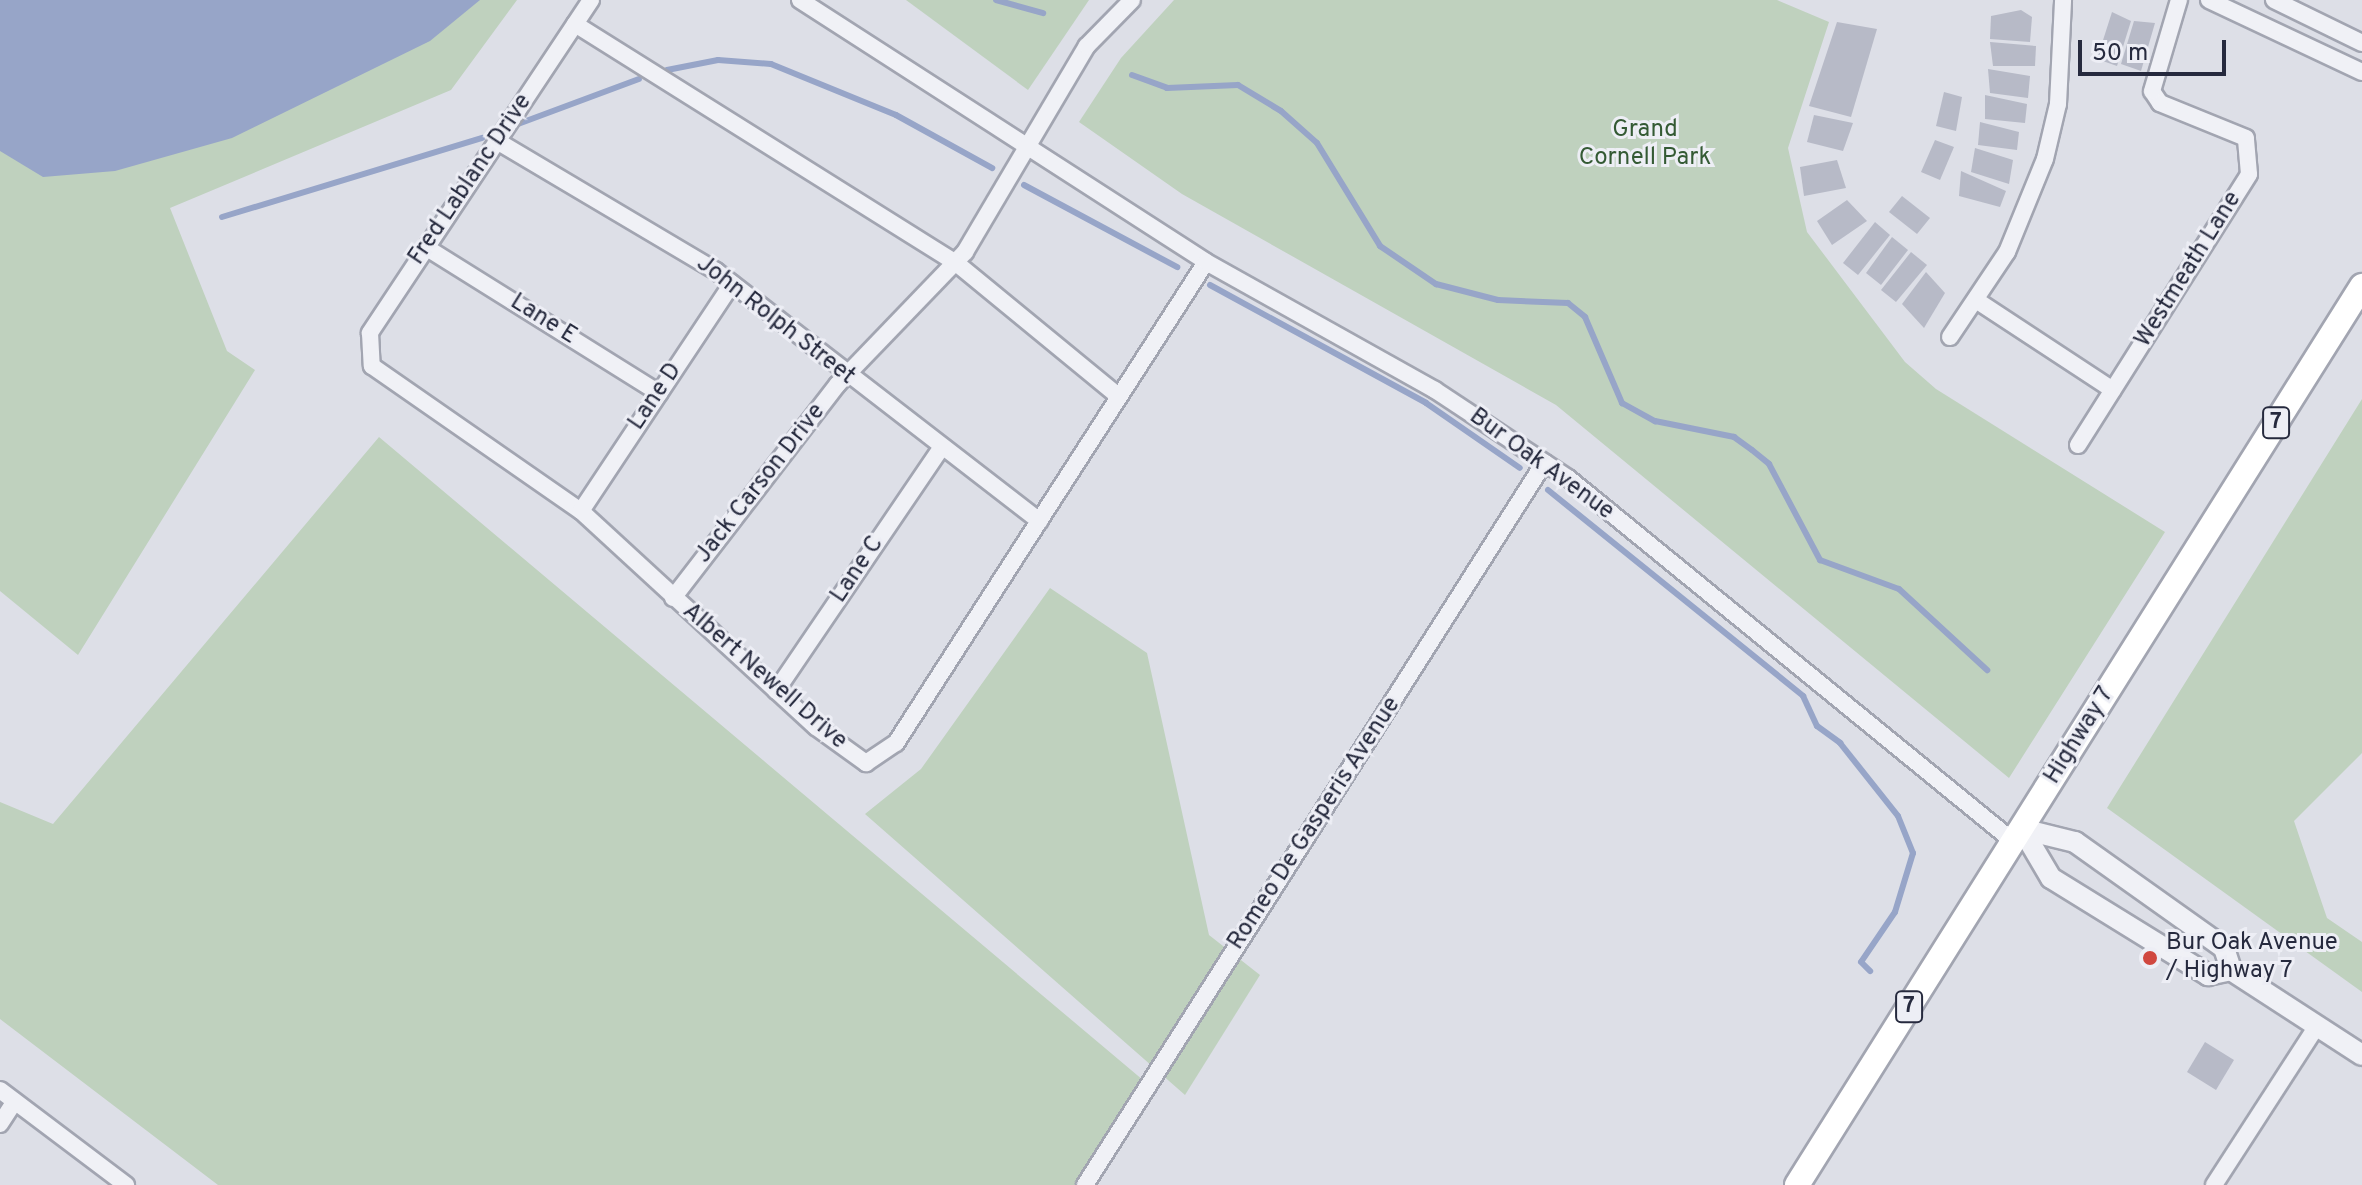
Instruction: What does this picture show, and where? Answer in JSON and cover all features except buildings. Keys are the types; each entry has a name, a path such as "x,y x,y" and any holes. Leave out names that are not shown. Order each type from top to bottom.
{"main road":[{"name":"Highway 7","path":"1797,1185 2362,286"}],"street":[{"name":"Fred Lablanc Drive","path":"372,366 370,333 591,0"},
{"path":"800,0 1027,147"},
{"name":"Jack Carson Drive","path":"673,598 846,376 955,262 1087,46 1132,0"},
{"path":"1950,337 1979,302 2045,159 2058,104 2063,0"},
{"name":"Westmeath Lane","path":"2078,445 2249,174 2246,138 2160,103 2152,91 2179,0"},
{"path":"2209,0 2362,72"},
{"path":"2274,0 2362,43"},
{"path":"575,24 955,262 1117,395"},
{"name":"John Rolph Street","path":"497,141 732,284 940,450 1040,521"},
{"name":"Bur Oak Avenue","path":"1027,147 1206,262 1435,390 1544,463 2018,835 2051,878 2208,975 2231,970"},
{"name":"Lane E","path":"427,248 659,393"},
{"name":"Albert Newell Drive","path":"372,366 581,511 776,691 866,763 896,743 1040,521 1117,395 1206,262"},
{"name":"Lane D","path":"581,511 732,284"},
{"path":"1979,302 2113,390"},
{"name":"Lane C","path":"776,691 940,450"},
{"name":"Romeo De Gasperis Avenue","path":"1085,1185 1544,463"},
{"name":"Bur Oak Avenue","path":"2018,835 2075,842 2224,948 2231,970 2362,1055"},
{"path":"2214,1185 2317,1026"},
{"path":"0,1090 126,1185"},
{"path":"0,1124 15,1101"}],"green space":[{"path":"0,0 517,0 451,90 170,208 227,351 255,370 78,655 0,591"},
{"path":"906,0 1089,0 1028,90"},
{"name":"Grand Cornell Park","path":"1174,0 1777,0 1829,22 1788,148 1807,232 1905,362 1936,389 2165,532 2009,778 1556,405 1182,194 1079,122 1121,58"},
{"path":"2362,399 2362,753 2294,821 2327,918 2362,942 2362,992 2107,808"},
{"path":"379,437 1156,1091 1095,1185 218,1185 0,1019 0,802 53,824"},
{"path":"1050,588 1147,653 1209,935 1260,975 1185,1095 865,814 921,769"}],"water":[{"path":"0,0 480,0 430,41 232,138 115,171 43,177 0,151"}],"waterway":[{"path":"996,0 1043,13"},
{"path":"667,70 718,60 771,64 896,115 992,168"},
{"path":"1132,75 1167,88 1238,85 1281,111 1317,143 1380,246 1436,284 1498,300 1568,303 1585,317 1622,403 1655,421 1734,437 1752,450 1769,464 1820,560 1899,589 1987,670"},
{"path":"518,124 639,79"},
{"path":"222,217 482,138"},
{"path":"1024,185 1177,267"},
{"path":"1210,285 1426,403 1520,468"},
{"path":"1548,490 1803,696 1817,726 1840,743 1898,816 1913,853 1895,912 1861,962 1870,971"}],"place":[{"name":"Bur Oak Avenue / Highway 7","path":"2150,958"}]}
